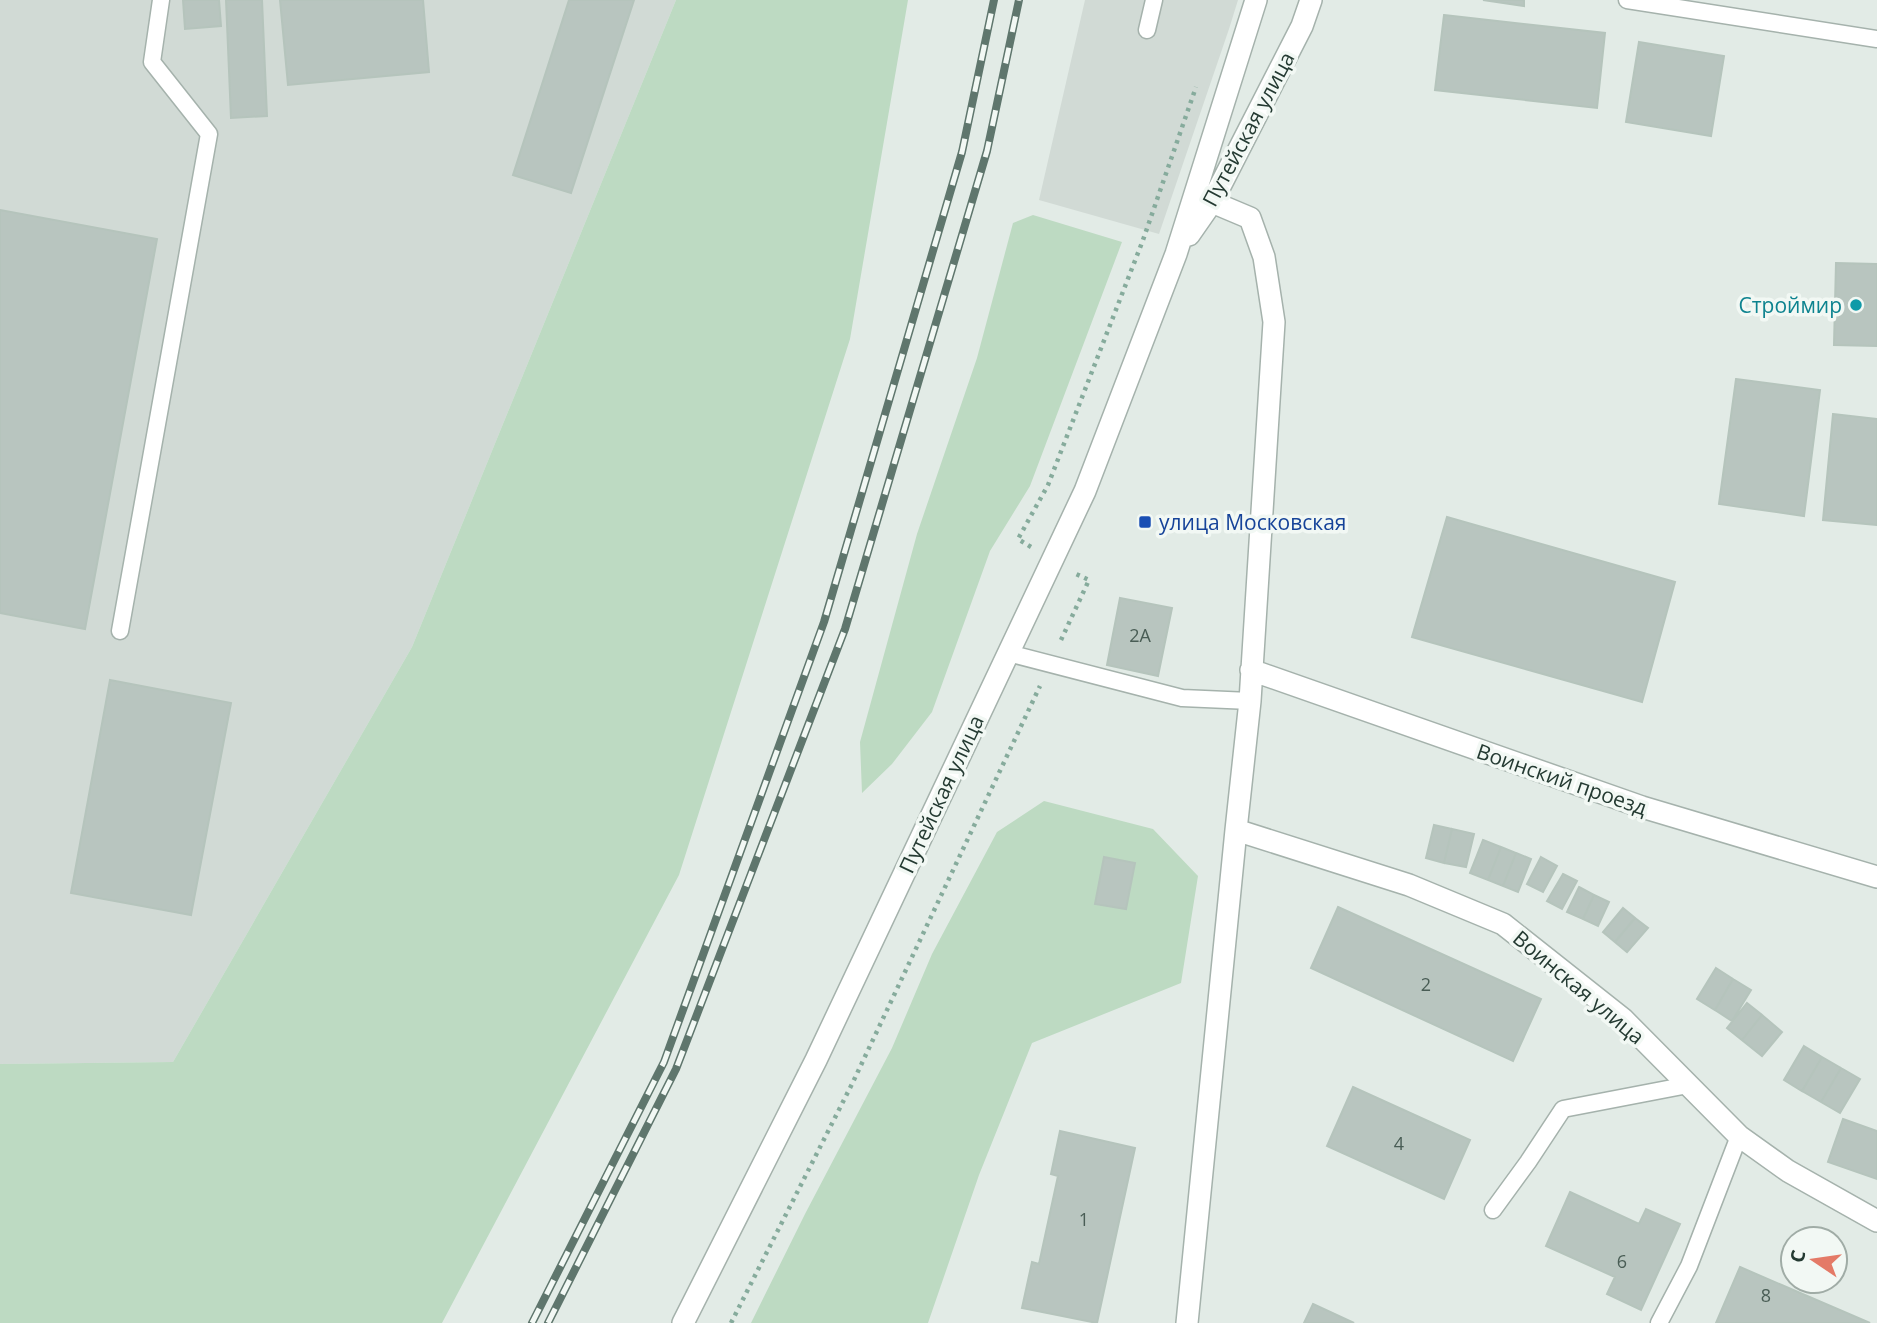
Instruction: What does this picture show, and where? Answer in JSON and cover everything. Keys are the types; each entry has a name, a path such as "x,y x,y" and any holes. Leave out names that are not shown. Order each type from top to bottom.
{"street":[{"name":"Путейская улица","path":"683,1323 816,1060 1085,491 1176,254 1256,0"},
{"name":"Путейская улица","path":"1176,254 1212,202 1302,26 1311,0"},
{"path":"1187,1323 1250,701 1274,322 1264,257 1250,218 1212,202"},
{"name":"Воинский проезд","path":"1251,670 1642,807 1877,877"},
{"name":"Воинская улица","path":"1236,830 1409,884 1503,924 1623,1019 1739,1136 1788,1171 1877,1221"}],"lane":[{"path":"120,631 209,134 152,62 161,0"},
{"path":"1147,30 1154,0"},
{"path":"1627,0 1877,39"},
{"path":"1007,653 1182,698 1250,701"},
{"path":"1493,1210 1563,1109 1688,1085"},
{"path":"1659,1323 1689,1266 1739,1136"}],"shaded area":[{"path":"0,0 676,0 412,647 173,1062 0,1064"},
{"path":"1085,0 1238,0 1159,234 1039,200"}],"green space":[{"path":"676,0 908,0 850,339 679,875 442,1323 0,1323 0,1064 173,1062 412,647"},
{"path":"1033,215 1122,242 1030,486 990,551 932,712 892,764 862,793 860,742 917,534 977,358 1013,223"},
{"path":"1044,801 1153,829 1198,876 1181,983 1032,1043 979,1175 928,1323 751,1323 892,1048 932,954 997,832"}],"building":[{"path":"183,0 219,0 221,26 185,29"},
{"path":"226,0 262,0 267,116 231,118"},
{"path":"280,0 423,0 429,72 288,85"},
{"path":"569,0 634,0 571,193 513,175"},
{"path":"1483,0 1524,0 1524,6"},
{"path":"1444,15 1605,33 1597,108 1435,90"},
{"path":"1639,42 1724,56 1711,136 1626,122"},
{"path":"0,210 157,239 85,629 0,613"},
{"name":"Строймир","path":"1836,263 1877,264 1877,346 1834,345"},
{"path":"1736,379 1820,390 1804,516 1719,504"},
{"path":"1833,414 1877,419 1877,525 1823,520"},
{"path":"1447,517 1675,582 1642,702 1412,637"},
{"path":"1120,598 1172,608 1158,676 1107,665"},
{"path":"110,680 231,703 191,915 71,893"},
{"path":"1434,825 1452,829 1444,863 1426,858"},
{"path":"1452,829 1474,834 1466,867 1444,863"},
{"path":"1483,840 1501,847 1488,880 1470,873"},
{"path":"1501,847 1516,853 1503,886 1488,880"},
{"path":"1516,853 1531,859 1518,892 1503,886"},
{"path":"1104,857 1135,863 1126,909 1095,904"},
{"path":"1541,857 1557,866 1543,892 1527,884"},
{"path":"1563,874 1577,881 1562,909 1547,901"},
{"path":"1579,887 1594,895 1583,919 1567,912"},
{"path":"1594,895 1609,902 1598,926 1583,919"},
{"path":"1338,907 1541,999 1513,1061 1311,968"},
{"path":"1623,908 1635,918 1615,942 1603,932"},
{"path":"1635,918 1648,928 1627,952 1615,942"},
{"path":"1716,968 1733,979 1715,1010 1697,999"},
{"path":"1733,979 1751,990 1732,1021 1715,1010"},
{"path":"1747,1003 1762,1015 1742,1040 1727,1028"},
{"path":"1762,1015 1782,1032 1762,1056 1742,1040"},
{"path":"1804,1046 1822,1057 1802,1091 1784,1080"},
{"path":"1822,1057 1841,1068 1821,1102 1802,1091"},
{"path":"1841,1068 1860,1079 1840,1113 1821,1102"},
{"path":"1353,1087 1470,1140 1444,1199 1327,1146"},
{"path":"1843,1119 1877,1131 1877,1179 1828,1162"},
{"path":"1060,1131 1135,1148 1097,1323 1022,1308 1032,1262 1039,1264 1058,1176 1051,1174"},
{"path":"1570,1192 1639,1224 1646,1209 1680,1224 1641,1310 1607,1294 1615,1277 1546,1246"},
{"path":"1740,1267 1779,1284 1779,1295 1805,1295 1870,1323 1716,1323"},
{"path":"1313,1304 1354,1323 1304,1323"}],"railway":[{"path":"532,1323 664,1062 824,622 962,152 994,0"},
{"path":"548,1323 676,1069 845,629 987,151 1019,0"}],"place":[{"name":"Строймир","path":"1856,305"},
{"name":"улица Московская","path":"1145,522"}]}
